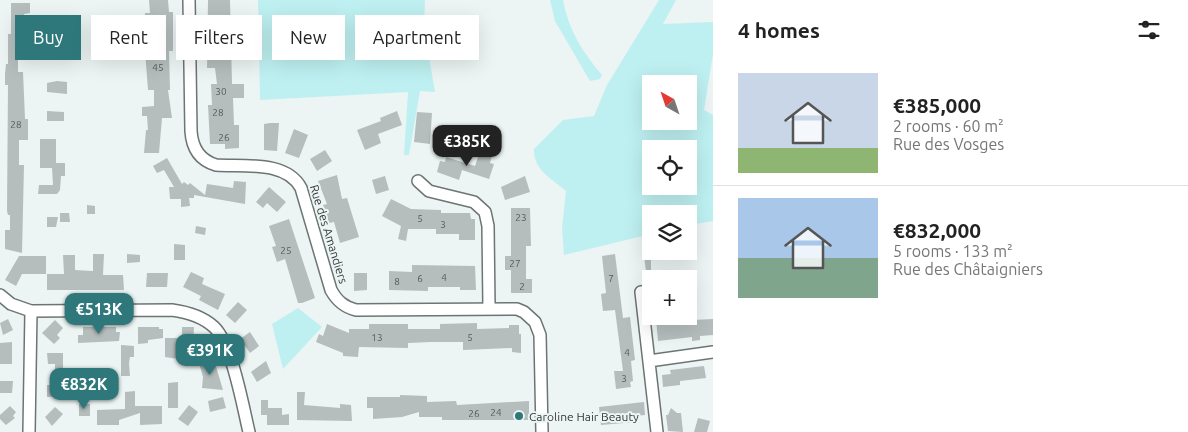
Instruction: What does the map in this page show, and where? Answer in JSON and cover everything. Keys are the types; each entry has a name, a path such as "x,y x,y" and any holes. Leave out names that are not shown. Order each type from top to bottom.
{"street":[{"name":"Rue des Amandiers","path":"189,0 191,131 196,150 208,163 279,170 294,178 300,188 331,290 338,301 356,310 489,308 524,312 535,322 538,328 542,432"},
{"path":"418,181 429,191 474,202 485,212 488,226 489,308"},
{"path":"0,295 11,304 31,311 172,310 187,312 200,318 215,327 224,342 249,432"},
{"path":"29,432 31,311"},
{"path":"645,325 657,432"},
{"path":"649,361 713,352"}],"shaded area":[{"path":"258,0 425,0 424,15 355,15 355,60 430,60 435,92 420,91 409,155 404,155 408,92 260,100 259,60 262,60 262,15 258,15"},
{"path":"550,0 563,0 573,31 583,49 602,75 600,79 590,81 555,21"},
{"path":"659,0 676,0 663,24 713,22 713,54 704,110 713,115 713,221 697,224 697,205 642,205 642,236 564,255 562,228 566,191 549,178 540,168 534,149 563,120 594,116 607,85"},
{"path":"298,308 322,327 283,369 272,324"}],"building":[{"path":"149,0 168,0 169,12 173,12 173,51 169,51 170,90 168,90 172,118 162,118 159,153 144,153 146,130 148,130 147,116 142,116 142,107 154,106 154,90 148,90 146,60 166,60 166,15 145,15 145,13 150,13"},
{"path":"208,0 230,0 230,15 208,15"},
{"path":"11,3 30,3 30,13 15,15 15,60 18,60 18,72 23,72 25,119 28,119 28,140 19,140 19,165 24,165 22,253 5,249 5,230 10,230 10,215 8,215 7,211 8,85 5,85 5,74 6,64 8,64 8,34 11,34"},
{"path":"207,60 231,60 232,84 244,84 244,98 233,98 234,125 239,125 239,148 225,149 225,144 210,144 208,105 212,105 211,84 217,84 215,68 207,68"},
{"path":"67,82 67,94 47,92 47,83"},
{"path":"47,111 64,112 64,121 47,121"},
{"path":"397,111 402,125 378,134 381,143 365,150 357,130 381,121 380,118"},
{"path":"417,112 432,113 430,144 414,142"},
{"path":"279,123 277,151 264,150 264,124"},
{"path":"294,129 308,135 299,158 285,153"},
{"path":"40,139 56,139 56,163 65,163 65,176 61,176 60,190 57,194 38,194 39,185 53,185 52,168 40,168"},
{"path":"325,150 332,161 317,171 310,159"},
{"path":"480,151 492,155 490,163 494,164 489,179 462,170 459,180 437,172 440,161 445,162 446,157 475,166"},
{"path":"167,158 182,184 184,182 188,185 190,183 205,195 207,184 233,188 234,181 246,182 245,204 194,195 194,198 189,198 190,206 181,207 181,199 170,199 169,187 174,187 164,170 157,173 153,166"},
{"path":"337,175 342,199 347,198 359,237 340,243 334,222 329,223 323,205 327,204 318,181"},
{"path":"385,176 389,190 376,194 372,180"},
{"path":"525,176 530,192 505,200 501,187"},
{"path":"269,187 286,202 277,212 267,203 263,208 256,202"},
{"path":"391,199 411,209 441,210 441,213 470,213 471,219 475,219 475,240 459,240 459,234 436,234 436,229 408,229 406,241 398,239 401,226 382,216"},
{"path":"87,205 95,206 95,214 87,214"},
{"path":"511,208 530,208 531,246 526,246 526,279 532,279 532,293 511,293 511,270 505,270 505,256 511,256"},
{"path":"60,213 69,213 70,222 60,222"},
{"path":"47,217 58,217 56,227 47,227"},
{"path":"289,219 315,298 302,303 298,303 285,259 277,262 272,247 276,246 269,226"},
{"path":"196,226 206,228 205,235 195,233"},
{"path":"174,244 185,245 185,260 174,260"},
{"path":"93,254 104,254 103,275 123,275 124,290 47,290 47,274 64,274 63,255 75,255 75,270 93,271"},
{"path":"127,254 140,255 140,262 127,263"},
{"path":"615,254 623,318 630,317 635,360 631,361 633,381 630,382 631,387 616,389 614,371 623,371 615,310 603,311 601,294 606,293 602,256"},
{"path":"19,256 46,256 46,274 22,274 16,286 5,280"},
{"path":"644,260 651,260 651,270 646,270"},
{"path":"412,265 475,266 476,290 460,290 460,287 428,287 428,291 389,290 389,271 412,272"},
{"path":"191,272 204,278 202,284 225,294 218,310 199,300 201,296 183,287"},
{"path":"147,273 168,273 167,287 146,287"},
{"path":"354,273 367,273 367,290 354,291"},
{"path":"238,302 247,310 235,323 226,315"},
{"path":"8,319 13,330 3,335 0,323"},
{"path":"713,319 713,335 700,336 700,340 692,341 692,337 658,341 657,325 697,325 697,320"},
{"path":"55,320 63,328 57,335 60,338 54,344 42,333"},
{"path":"477,323 477,329 509,328 509,325 519,325 521,353 512,352 512,348 463,350 463,342 431,342 408,343 408,348 359,347 358,357 343,356 343,353 316,342 319,334 323,336 327,324 349,333 349,329 369,329 369,324 408,324 408,329 440,329 440,324"},
{"path":"83,327 116,327 116,332 120,332 119,341 78,343 78,335 83,335"},
{"path":"138,327 159,327 159,329 163,329 163,338 148,340 148,343 138,344"},
{"path":"182,327 194,327 193,344 182,344"},
{"path":"250,332 259,346 250,353 240,339"},
{"path":"165,338 180,338 178,359 165,357"},
{"path":"12,342 12,364 0,364 0,343"},
{"path":"121,345 134,346 134,357 130,357 129,363 130,376 121,376"},
{"path":"47,353 63,353 63,370 75,371 75,385 63,385 64,396 47,397 47,385 55,385 55,364 48,364"},
{"path":"208,360 209,365 215,363 223,390 202,388 203,377 199,363"},
{"path":"266,361 271,373 257,382 251,372"},
{"path":"704,366 706,378 680,381 680,385 663,387 662,375 671,374 670,370"},
{"path":"0,381 13,381 12,393 0,393"},
{"path":"178,382 178,408 168,408 168,383"},
{"path":"135,391 135,406 162,406 162,424 140,425 140,413 119,420 119,425 97,425 97,410 125,409 125,392"},
{"path":"297,392 305,392 304,405 340,408 340,404 351,405 352,421 297,420"},
{"path":"400,395 427,396 427,402 456,401 457,405 529,401 529,420 442,420 442,417 419,417 419,412 402,417 373,419 373,408 367,408 367,397 400,397"},
{"path":"223,397 226,408 210,412 208,401"},
{"path":"261,400 268,400 268,408 282,408 282,415 289,414 289,425 267,425 267,415 261,415"},
{"path":"644,402 645,415 634,416 635,422 601,425 599,407"},
{"path":"79,404 90,404 90,416 79,416"},
{"path":"189,405 198,412 188,426 178,419"},
{"path":"10,406 16,412 13,416 15,418 6,425 0,419 0,415"},
{"path":"55,407 63,414 52,426 45,417"},
{"path":"671,408 677,413 681,413 683,432 668,431 666,415 668,415"},
{"path":"698,418 710,421 707,432 694,432"}],"place":[{"name":"Caroline Hair Beauty","path":"519,416"}]}
